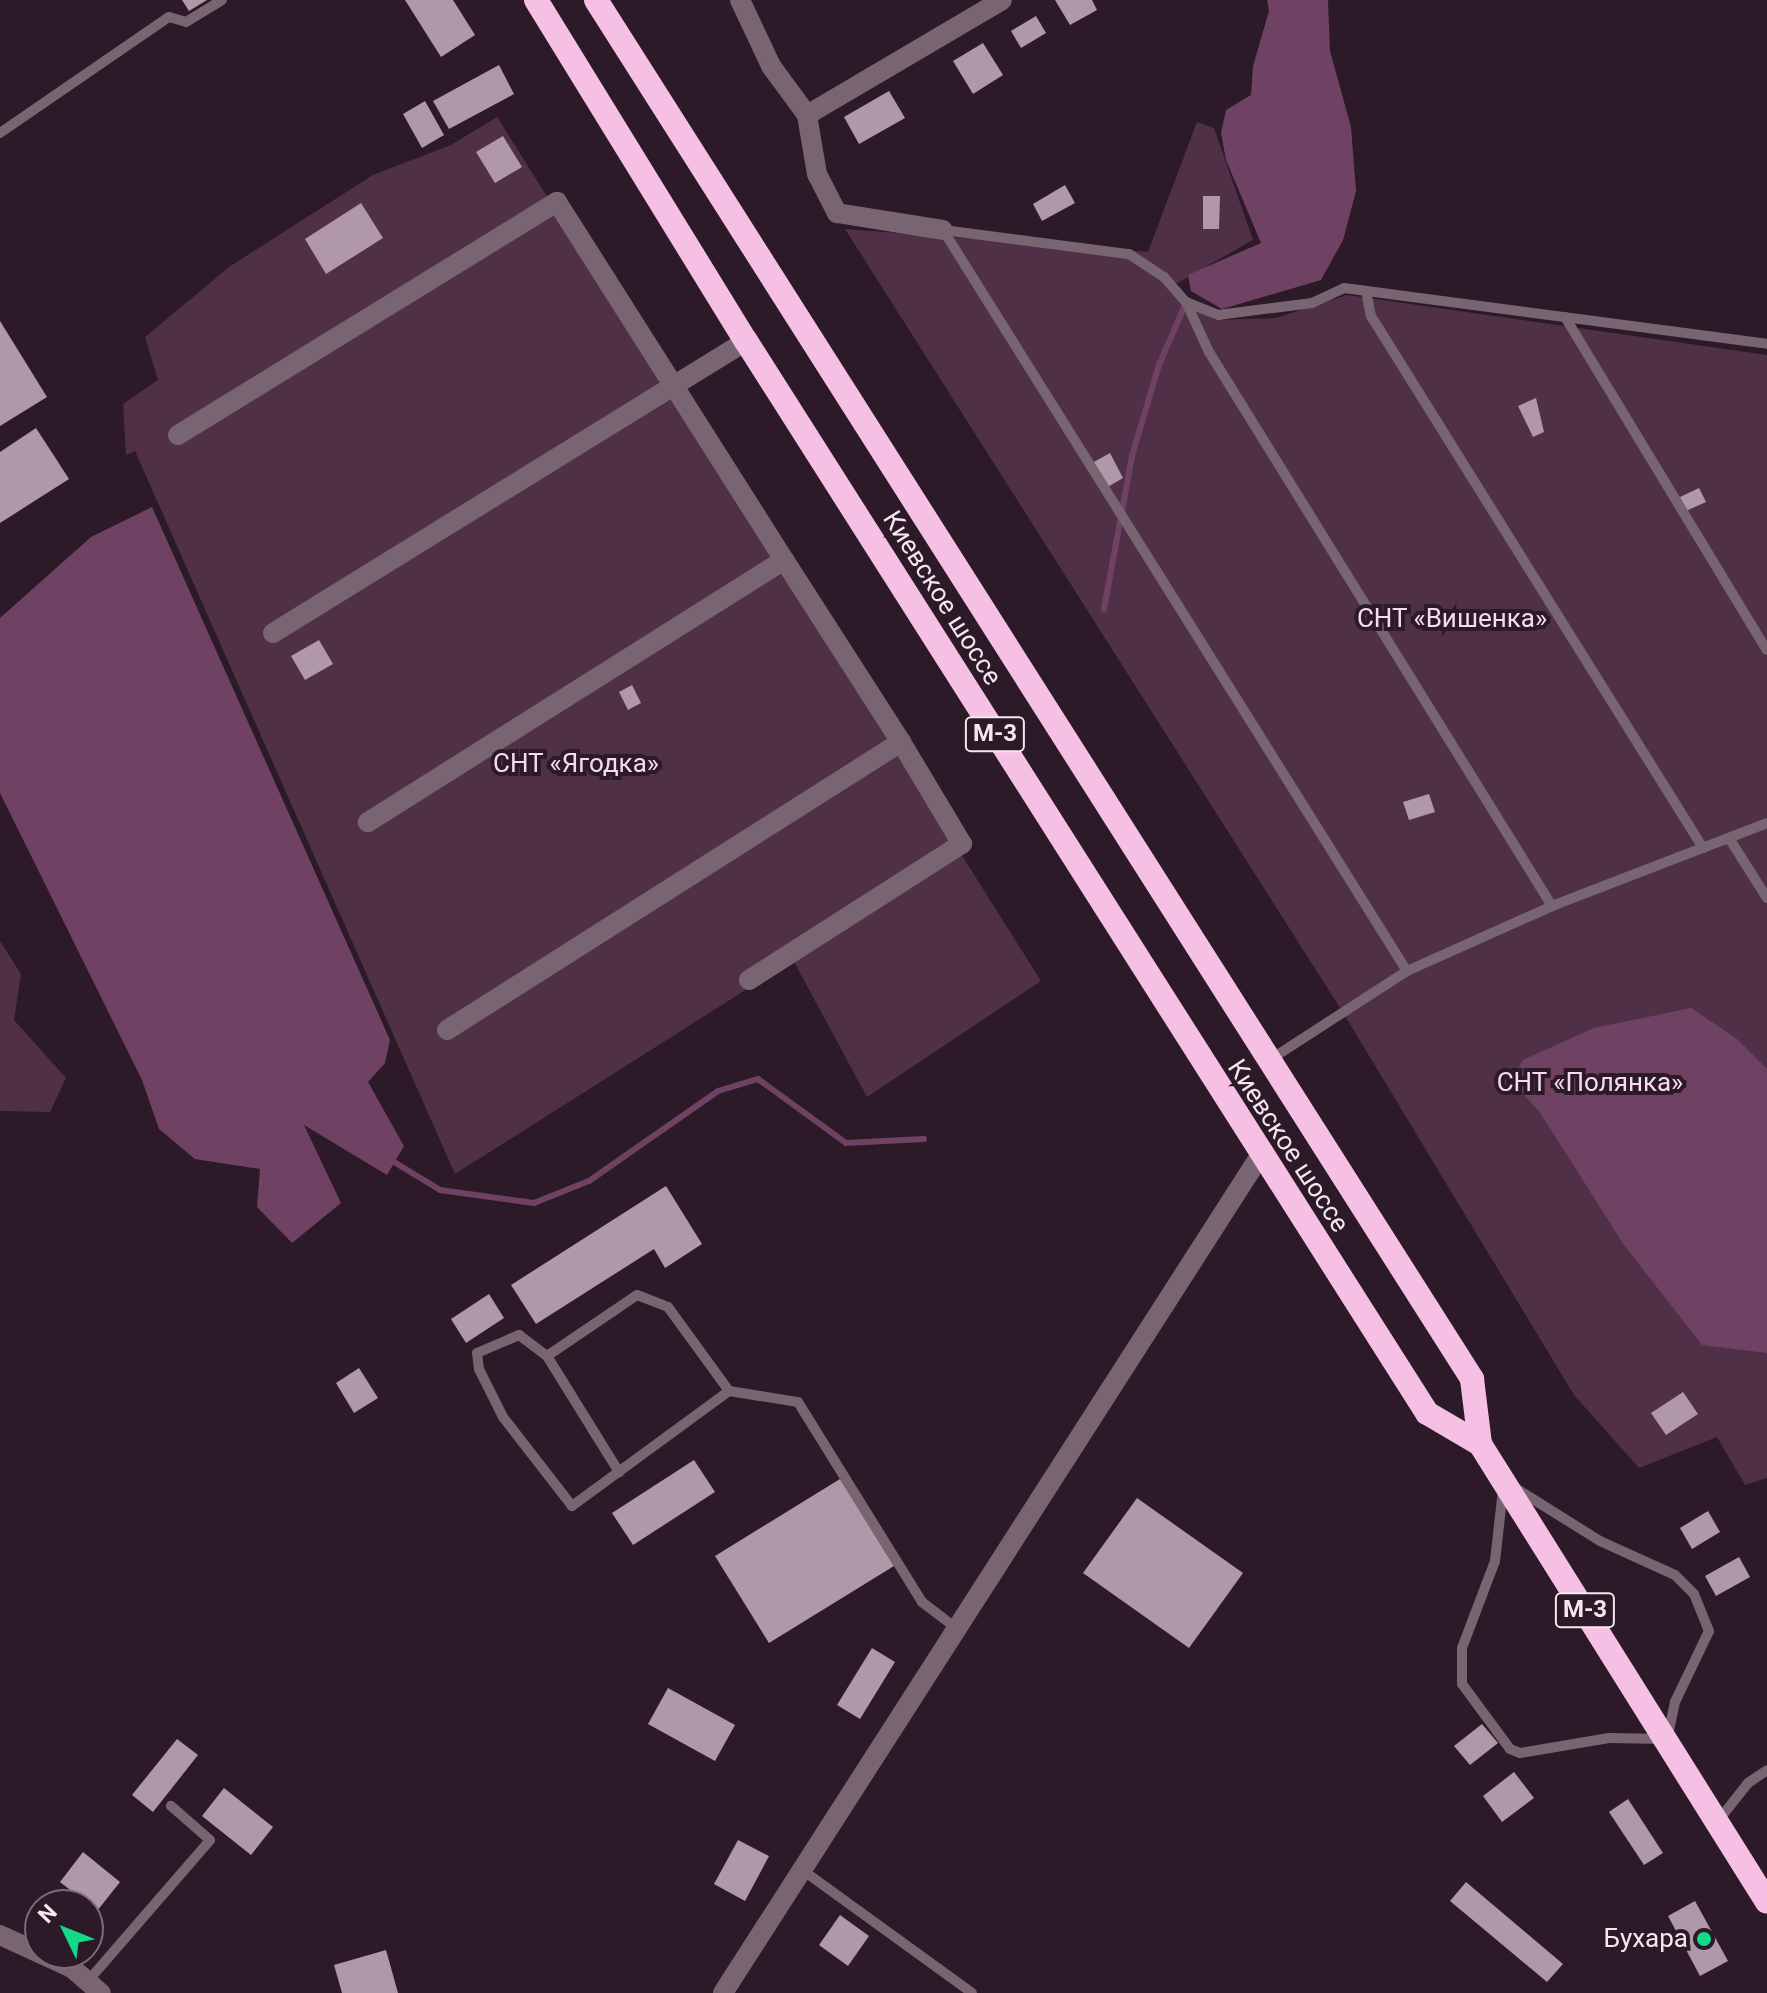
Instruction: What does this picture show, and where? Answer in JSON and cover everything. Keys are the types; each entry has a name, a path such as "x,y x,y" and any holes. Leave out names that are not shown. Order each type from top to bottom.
{"highway":[{"name":"Киевское шоссе","path":"536,0 746,341 1260,1156 1427,1413 1480,1444"},
{"name":"Киевское шоссе","path":"596,0 1472,1379 1480,1444 1767,1902"}],"street":[{"path":"740,0 771,66 807,115 817,174 837,213 943,230"},
{"path":"807,115 1002,0"},
{"path":"178,435 557,202 901,742 962,844 749,980"},
{"path":"273,633 746,341"},
{"path":"368,822 784,560"},
{"path":"447,1030 901,742"},
{"path":"723,1993 1260,1156"},
{"path":"0,1935 94,1987"}],"lane":[{"path":"0,133 169,17 186,22 222,0"},
{"path":"943,230 1407,971"},
{"path":"943,230 1129,254 1164,277 1186,302 1209,352 1552,906"},
{"path":"1186,302 1218,315 1312,303 1344,288 1767,344"},
{"path":"1366,291 1371,316 1703,848"},
{"path":"1565,317 1767,650"},
{"path":"1269,1061 1407,971 1552,906 1767,823"},
{"path":"1729,838 1767,898"},
{"path":"547,1356 637,1295 668,1307 729,1391 798,1402 922,1602 956,1628"},
{"path":"619,1472 547,1356 519,1335 477,1353 503,1417 572,1506 619,1472 729,1391"},
{"path":"1504,1481 1600,1541 1675,1575 1694,1594 1709,1631 1675,1702 1667,1739 1609,1738 1520,1753 1510,1749 1462,1684 1462,1648 1495,1561 1504,1481"},
{"path":"1718,1821 1748,1783 1767,1770"},
{"path":"94,1987 210,1840 171,1806"},
{"path":"801,1869 972,1993"}],"green space":[{"name":"СНТ «Ягодка»","path":"497,117 1041,981 867,1097 793,960 455,1174 135,451 126,455 123,404 158,380 145,337 229,267 373,175 451,145"},
{"name":"СНТ «Вишенка»","path":"1197,122 1214,128 1253,240 1172,286 1215,320 1276,318 1347,295 1767,355 1767,1478 1745,1485 1717,1437 1639,1468 1574,1395 1342,1011 845,229 1148,252"},
{"path":"0,941 21,974 14,1020 66,1078 50,1112 0,1111"}],"shaded area":[{"path":"1267,0 1328,0 1330,51 1351,127 1356,191 1343,240 1321,280 1222,309 1191,291 1188,275 1261,243 1226,160 1221,133 1226,110 1251,95 1253,66 1269,11"},
{"path":"152,507 390,1040 385,1063 368,1082 404,1146 387,1175 304,1125 341,1203 292,1243 257,1207 260,1169 195,1159 159,1129 142,1080 0,793 0,618 91,537"},
{"path":"1691,1008 1737,1039 1767,1069 1767,1353 1702,1345 1624,1245 1539,1111 1511,1081 1523,1060 1594,1028"}],"building":[{"path":"182,0 207,0 189,11"},
{"path":"405,0 453,0 475,35 441,57"},
{"path":"1055,0 1092,0 1097,10 1070,25"},
{"path":"1036,16 1046,33 1021,48 1011,31"},
{"path":"983,43 1003,75 973,94 953,61"},
{"path":"499,65 514,94 449,129 433,101"},
{"path":"889,91 905,118 859,144 844,117"},
{"path":"425,101 444,135 422,148 403,114"},
{"path":"503,136 522,167 495,183 476,152"},
{"path":"1065,185 1075,203 1042,221 1033,204"},
{"path":"1203,196 1220,196 1219,229 1203,229"},
{"path":"361,203 383,238 326,274 305,239"},
{"path":"0,321 47,397 0,426"},
{"path":"1536,398 1544,432 1533,437 1518,406"},
{"path":"36,428 69,479 0,523 0,452"},
{"path":"1110,453 1123,478 1106,488 1092,463"},
{"path":"1699,488 1706,502 1686,511 1680,497"},
{"path":"319,640 333,664 305,680 291,656"},
{"path":"632,685 641,703 628,710 619,692"},
{"path":"1429,794 1435,812 1409,820 1403,802"},
{"path":"666,1186 702,1244 665,1268 654,1249 536,1324 511,1285"},
{"path":"489,1294 504,1318 466,1343 451,1319"},
{"path":"359,1368 378,1398 354,1413 336,1383"},
{"path":"1683,1392 1698,1414 1666,1435 1651,1413"},
{"path":"694,1460 715,1492 633,1545 612,1513"},
{"path":"840,1479 894,1566 769,1643 715,1556"},
{"path":"1137,1498 1243,1573 1189,1648 1083,1573"},
{"path":"1708,1511 1720,1532 1692,1549 1680,1528"},
{"path":"1739,1557 1750,1577 1716,1596 1705,1576"},
{"path":"872,1648 895,1662 860,1719 837,1705"},
{"path":"668,1688 735,1725 715,1761 648,1724"},
{"path":"1482,1724 1498,1743 1470,1765 1454,1746"},
{"path":"177,1739 198,1755 153,1812 132,1795"},
{"path":"1514,1772 1534,1798 1502,1822 1483,1796"},
{"path":"224,1788 273,1827 251,1855 202,1816"},
{"path":"1628,1799 1663,1853 1644,1865 1609,1812"},
{"path":"738,1840 769,1856 745,1901 714,1884"},
{"path":"83,1852 120,1882 104,1902 104,1889 69,1889 60,1882"},
{"path":"1466,1882 1563,1964 1547,1982 1450,1901"},
{"path":"1695,1901 1728,1961 1700,1976 1668,1916"},
{"path":"840,1915 869,1936 848,1966 819,1945"},
{"path":"386,1950 398,1993 342,1993 334,1965"}],"waterway":[{"path":"1104,609 1132,456 1159,365 1185,305"},
{"path":"394,1162 440,1190 534,1203 589,1181 718,1091 758,1079 846,1143 924,1139"}],"place":[{"name":"Бухара","path":"1704,1939"}],"park label":[{"name":"СНТ «Полянка»","path":"1590,1083"}]}
